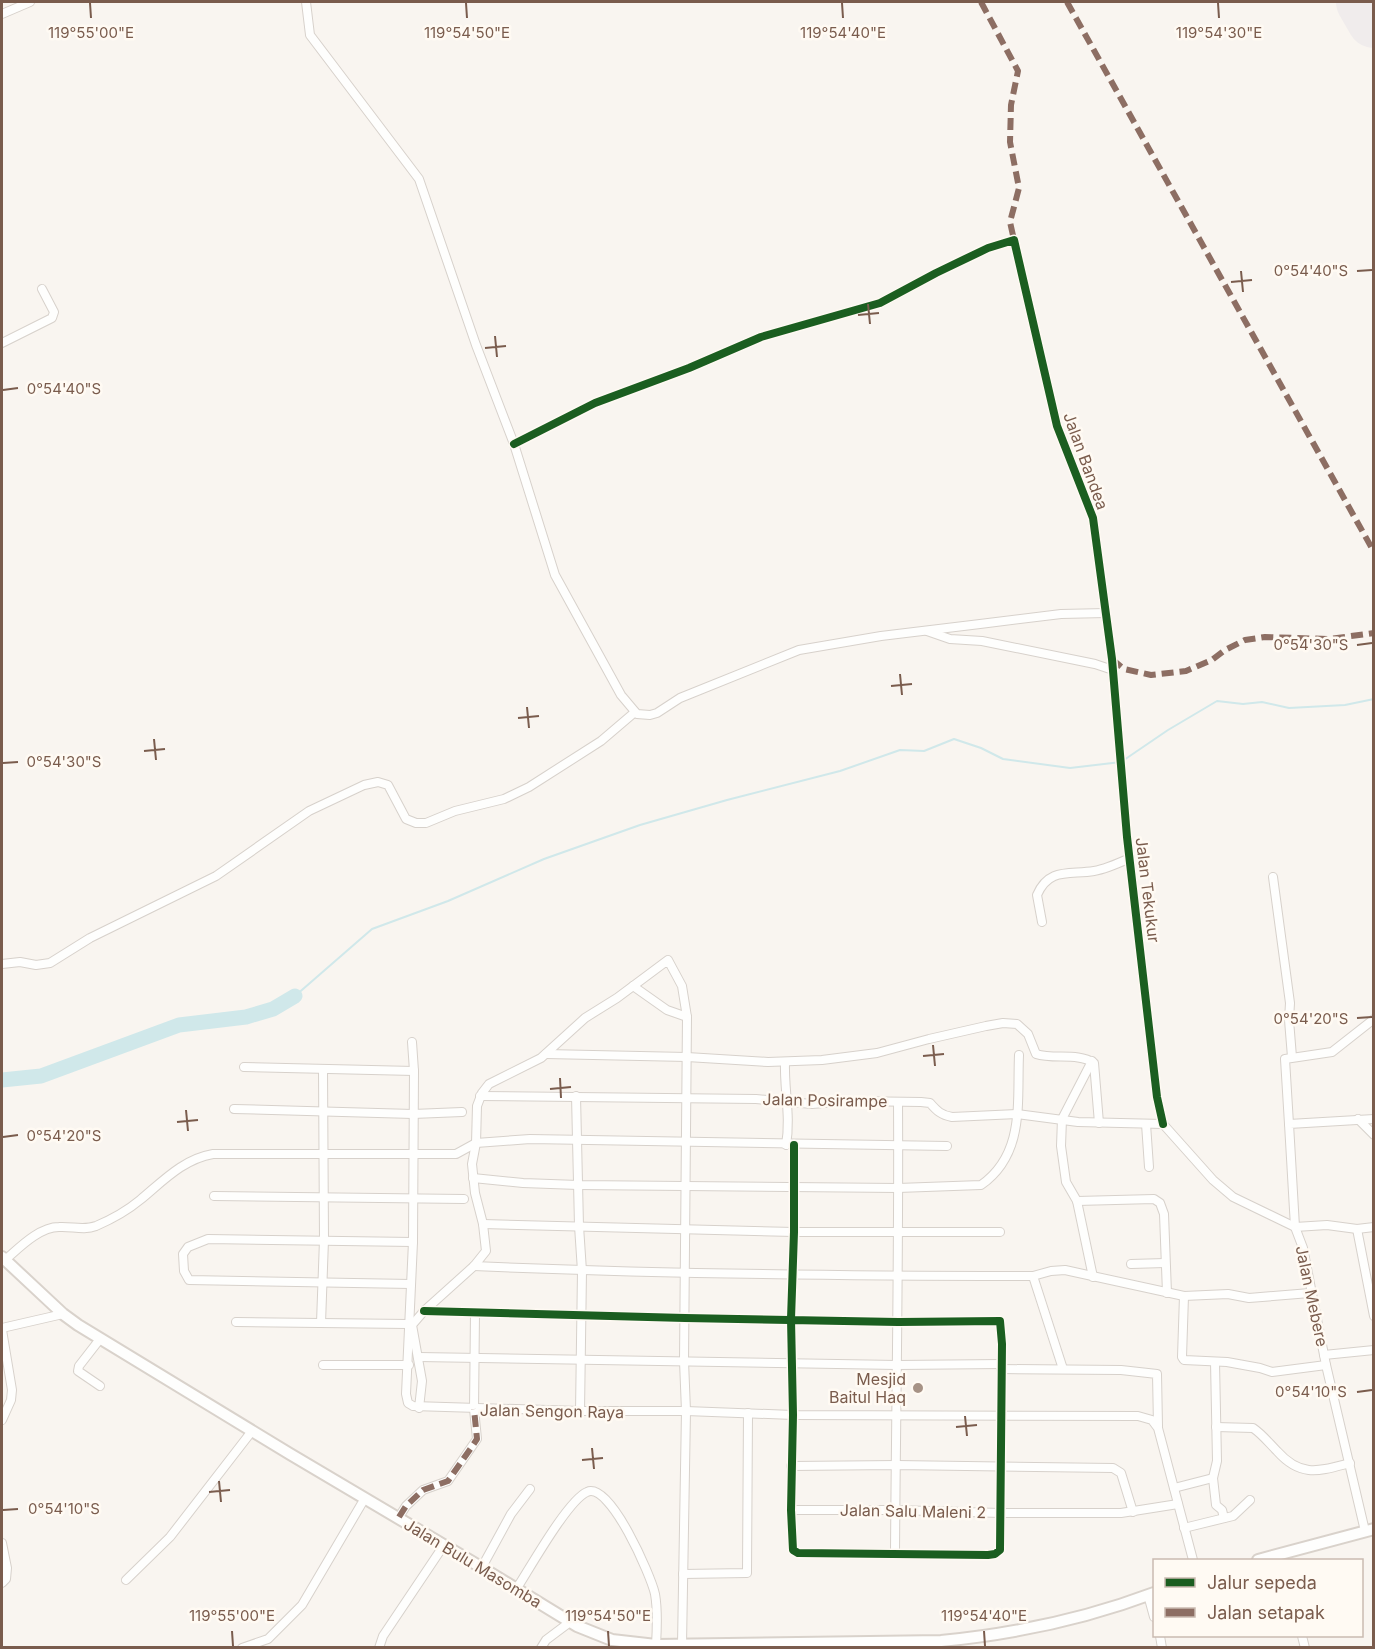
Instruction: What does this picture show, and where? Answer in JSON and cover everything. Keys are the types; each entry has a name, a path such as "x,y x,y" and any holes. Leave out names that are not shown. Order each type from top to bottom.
{"street":[{"path":"2,14 30,2"},
{"path":"306,2 310,35 419,179 464,314 514,444 555,575 621,695 634,712 642,716 650,715 680,698 799,650 927,630 1061,614 1106,613"},
{"name":"Jalan Bandea","path":"514,444 595,403 689,368 761,337 880,303 988,248 1014,240 1057,426 1094,518 1112,659"},
{"path":"2,343 52,318 54,312 42,289"},
{"path":"927,630 950,639 982,641 1095,664 1113,670"},
{"name":"Jalan Tekukur","path":"1112,659 1130,858 1156,1097 1163,1125"},
{"path":"2,964 50,963 90,938 216,876 309,811 364,785 378,782 388,785 406,819 416,823 426,823 455,811 504,799 529,787 601,741 634,712"},
{"path":"1042,922 1036,895 1044,882 1060,873 1096,871 1130,858"},
{"path":"1273,877 1290,1003 1288,1020 1292,1057"},
{"path":"412,1041 414,1071 413,1242 408,1324 407,1399 408,1403 419,1408 422,1381 412,1325 424,1311 474,1266 486,1251 483,1224 474,1193 472,1164 476,1143 475,1122 480,1096 489,1084 530,1065 546,1054 585,1018 668,960 682,986 687,1017 684,1361 686,1411 682,1645"},
{"path":"633,986 667,1010 687,1017"},
{"path":"1374,1018 1332,1052 1285,1060 1295,1227 1327,1225 1357,1229 1374,1227"},
{"path":"546,1054 785,1062 864,1055 929,1039 1012,1023 1021,1026 1028,1034 1036,1054 1074,1058 1092,1062 1095,1065 1099,1123"},
{"path":"473,1178 578,1185 898,1188 981,1185 1000,1167 1011,1149 1017,1114 1019,1055"},
{"path":"424,1311 685,1318 791,1319 898,1322 1000,1321 1002,1326 1000,1550 995,1554 798,1553 793,1550 791,1319 794,1232 785,1062"},
{"path":"1092,1062 1062,1119 1061,1146 1066,1182 1077,1201 1093,1277"},
{"path":"244,1067 414,1071"},
{"path":"321,1323 324,1240 323,1069"},
{"name":"Jalan Posirampe","path":"480,1096 685,1098 768,1100 787,1103 927,1102 937,1112 952,1117 1017,1114 1099,1123 1163,1125"},
{"path":"576,1096 582,1271 580,1411"},
{"path":"895,1553 898,1102"},
{"path":"234,1109 413,1114 462,1112"},
{"path":"1358,1119 1374,1135"},
{"path":"1289,1124 1374,1119"},
{"path":"1146,1124 1149,1167"},
{"name":"Jalan Mebere","path":"1163,1125 1212,1180 1233,1197 1295,1227 1303,1248 1310,1293 1326,1365 1369,1530"},
{"path":"3,1259 24,1243 51,1228 84,1229 95,1226 137,1202 197,1156 213,1154 456,1154 476,1143 530,1139 946,1146"},
{"path":"213,1196 464,1199"},
{"path":"1077,1201 1130,1199 1158,1201 1164,1214 1167,1293"},
{"path":"483,1224 794,1232 1000,1232"},
{"path":"1357,1229 1374,1316"},
{"path":"411,1284 189,1280 184,1271 183,1254 188,1247 208,1239 413,1242"},
{"name":"Jalan Bulu Masomba","path":"3,1259 63,1314 100,1339 570,1622 612,1640 648,1646 787,1646 941,1641 1011,1633 1071,1619 1151,1594"},
{"path":"1131,1264 1165,1263"},
{"path":"474,1266 685,1274 897,1276 1033,1276 1065,1270 1184,1296 1228,1294 1249,1298 1310,1293"},
{"path":"1033,1276 1064,1370"},
{"path":"1184,1296 1182,1359 1253,1367 1272,1372 1326,1365"},
{"path":"399,1517 406,1506 423,1490 448,1481 477,1438 474,1409 475,1313"},
{"path":"2,1420 11,1400 12,1390 2,1329 63,1314"},
{"path":"236,1322 408,1324"},
{"path":"100,1339 79,1366 78,1371 100,1386"},
{"path":"1324,1355 1374,1350"},
{"path":"419,1357 474,1356 1001,1367 1121,1370 1158,1375 1158,1428 1193,1559"},
{"path":"1215,1362 1217,1461 1213,1478 1216,1505 1222,1510 1224,1518"},
{"path":"323,1365 409,1365"},
{"name":"Jalan Sengon Raya","path":"419,1408 686,1411 793,1415 1138,1416 1152,1419 1158,1428"},
{"path":"683,1574 747,1573 748,1413"},
{"path":"1216,1428 1253,1428 1285,1460 1300,1469 1323,1470 1350,1463"},
{"path":"126,1580 170,1537 252,1431"},
{"path":"791,1466 1107,1467 1117,1469 1121,1473 1133,1512"},
{"path":"1174,1488 1213,1478"},
{"path":"482,1567 511,1514 530,1489"},
{"path":"517,1588 561,1519 584,1494 590,1491 595,1492 616,1511 645,1564 655,1596 648,1646"},
{"path":"242,1647 268,1639 302,1605 365,1498"},
{"path":"1184,1528 1238,1513 1250,1500"},
{"name":"Jalan Salu Maleni 2","path":"791,1510 1133,1512 1178,1504"},
{"path":"1277,1558 1369,1530"},
{"path":"2,1543 7,1568 6,1579 2,1583"},
{"path":"379,1647 383,1636 444,1545"},
{"path":"541,1647 570,1622"}],"waterway":[{"path":"295,996 372,929 448,901 544,859 640,825 840,771 900,750 924,751 954,739 981,748 1003,759 1070,768 1121,762 1168,730 1217,701 1243,704 1262,702 1289,708 1345,705 1374,699"},
{"path":"2,1080 41,1076 179,1025 246,1017 273,1009 295,996"}],"runway":[{"path":"1363,2 1374,21"}],"marked path":[{"path":"981,2 1018,71 1011,105 1010,142 1019,188 1010,222 1014,240"},
{"path":"1067,2 1374,552"},
{"path":"1112,659 1124,669 1151,675 1186,671 1212,660 1225,650 1245,640 1265,637 1329,639 1374,633"},
{"path":"399,1517 406,1506 423,1490 448,1481 471,1448 477,1439 474,1409"}],"cycle path":[{"path":"514,444 595,403 689,368 761,337 880,303 988,248 1014,240 1057,426 1093,518 1112,659 1127,837 1157,1097 1163,1124"},
{"path":"424,1311 685,1318 898,1322 1000,1321 1002,1344 1000,1550 995,1554 798,1553 793,1550 791,1510 793,1415 791,1319 794,1145"}],"place":[{"name":"Mesjid Baitul Haq","path":"918,1388"}]}
